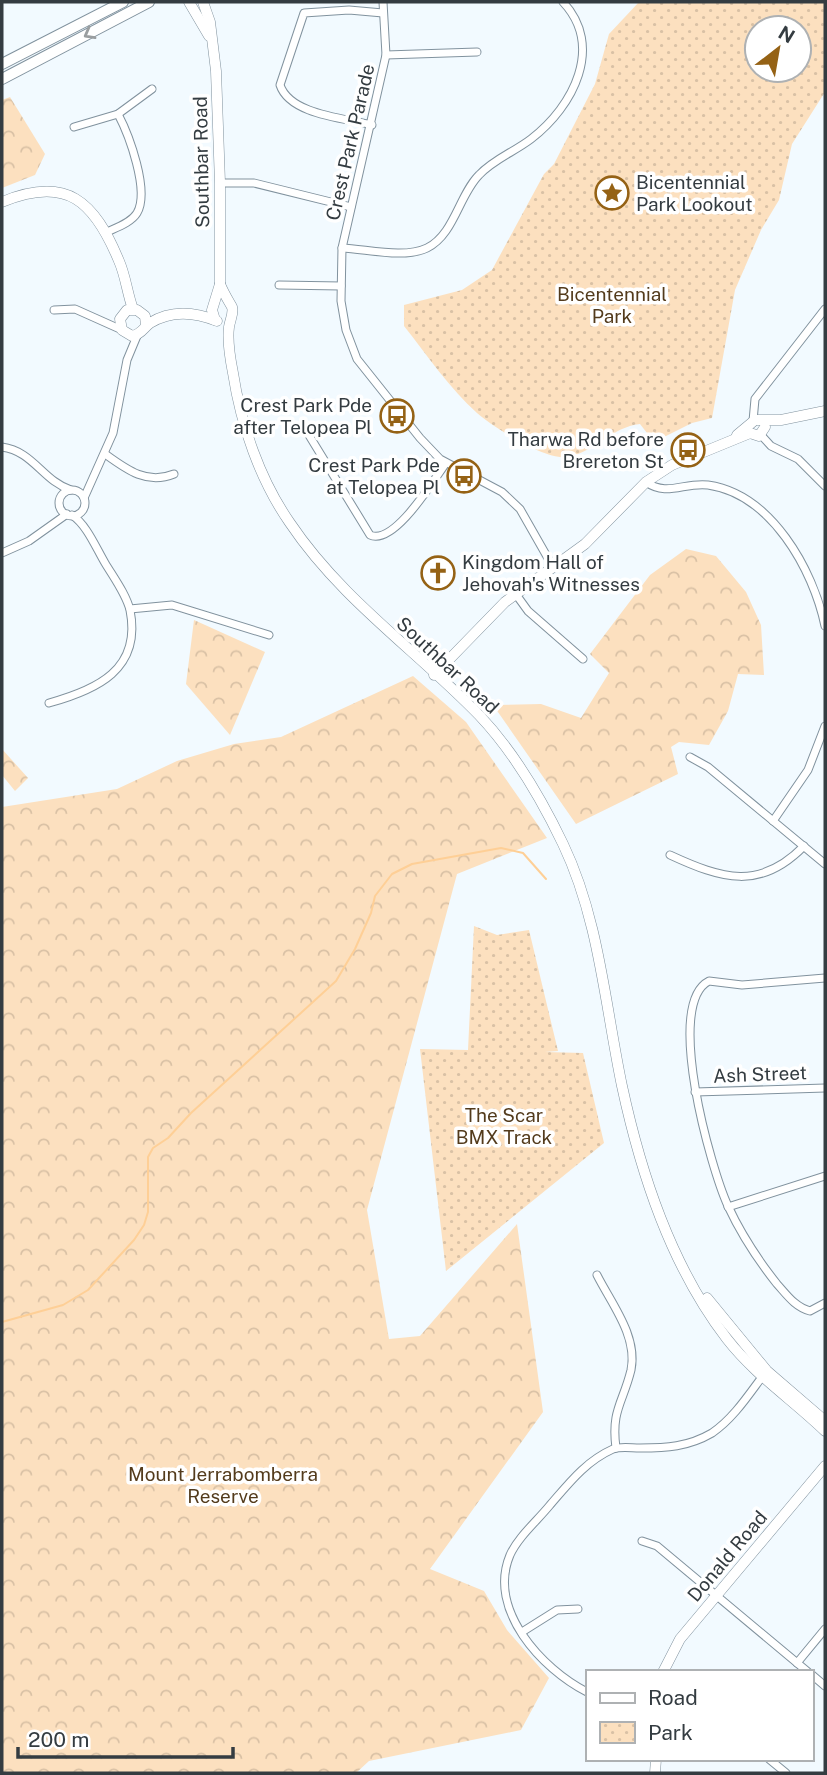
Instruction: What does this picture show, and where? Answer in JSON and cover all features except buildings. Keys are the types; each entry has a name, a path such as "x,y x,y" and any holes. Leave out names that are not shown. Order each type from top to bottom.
{"main road":[{"path":"2,65 123,2"},
{"path":"2,79 149,2"},
{"name":"Southbar Road","path":"189,2 211,39"},
{"name":"Southbar Road","path":"203,2 210,22 216,71 220,183 219,315 228,337 233,375 259,467 289,523 334,579 478,715 518,763 564,846 583,894 623,1087 649,1192 689,1277 765,1374 825,1431"},
{"path":"2,202 28,192 56,191 86,208 105,233 119,261 130,307 123,330"},
{"name":"Southbar Road","path":"219,315 233,310 227,303 220,284"},
{"path":"123,330 174,309 219,315 227,303"},
{"path":"130,307 145,321"},
{"path":"434,675 477,628 515,593 584,544 646,482 672,465 757,427 825,411"},
{"name":"Southbar Road","path":"765,1374 825,1420"},
{"name":"Donald Road","path":"664,1670 680,1639 825,1467"}],"street":[{"name":"Crest Park Parade","path":"383,2 386,55 342,248 341,286 346,330 357,359 420,438 446,463 502,492 520,509 553,567"},
{"name":"Crest Park Parade","path":"342,248 412,252 428,247 445,232 478,176 493,163 530,140 554,117 576,81 583,55 579,26 563,2"},
{"path":"372,125 295,104 284,96 280,85 304,13 312,10 349,10 383,13"},
{"path":"386,55 477,52"},
{"path":"74,127 118,114 152,89"},
{"path":"105,233 132,219 139,208 136,153 118,114"},
{"path":"220,183 254,183 351,207"},
{"path":"279,285 341,286"},
{"path":"2,553 29,541 69,515 80,513 119,413 130,349 123,330 75,309 54,310"},
{"path":"825,309 755,399 757,427 771,446 798,459 825,486"},
{"path":"307,432 370,535 375,537 390,534 446,463"},
{"path":"2,447 24,454 53,479 73,490 84,502 87,532"},
{"path":"104,454 135,475 162,479 174,474"},
{"path":"51,525 60,501 93,475"},
{"path":"49,703 89,691 116,670 130,639 130,609 87,532 69,515 60,501 53,479"},
{"path":"646,482 666,491 686,486 715,486 734,492 753,505 794,549 805,569 825,626"},
{"path":"515,593 528,611 583,659"},
{"path":"130,609 172,605 269,635"},
{"path":"773,821 808,770 825,726"},
{"path":"690,757 708,767 825,864"},
{"path":"670,855 702,870 740,878 767,874 786,865 804,846"},
{"path":"825,978 742,985 716,980 704,984 696,993 693,1006 695,1092 705,1142 728,1207 757,1256 791,1300 810,1311 825,1304"},
{"name":"Ash Street","path":"695,1092 825,1088"},
{"path":"728,1207 825,1176"},
{"path":"597,1275 631,1342 631,1368 614,1418 616,1448"},
{"path":"586,1691 550,1668 522,1632 507,1602 504,1584 511,1553 580,1471 616,1448 670,1448 691,1444 713,1432 735,1412 765,1374"},
{"path":"642,1541 657,1546 806,1670"},
{"path":"522,1632 557,1610 578,1609"},
{"path":"797,1663 825,1629"},
{"path":"771,1761 786,1773"}],"green space":[{"name":"Bicentennial Park","path":"639,2 825,2 825,92 792,144 779,200 761,230 735,290 712,418 692,423 654,442 640,424 630,426 578,454 558,457 534,449 507,434 467,404 404,326 404,305 462,290 492,270 544,174 554,164 595,84 609,34"},
{"path":"10,97 45,154 35,175 2,188 2,100"},
{"path":"686,549 716,556 746,592 761,625 764,675 738,674 728,711 709,745 679,742 671,747 678,774 576,824 493,705 541,704 581,718 609,673 590,654 650,575"},
{"path":"194,620 265,652 230,735 186,684"},
{"name":"Mount Jerrabomberra Reserve","path":"413,676 466,722 547,838 457,874 367,1210 389,1339 420,1336 517,1224 543,1412 430,1569 484,1591 507,1630 549,1678 521,1730 369,1761 356,1773 2,1773 2,807 117,789 177,761 234,744 281,737"},
{"path":"2,749 28,778 15,791 2,775"},
{"name":"The Scar BMX Track","path":"474,926 497,935 529,930 558,1051 545,1052 583,1053 604,1143 446,1271 420,1049 468,1050"}],"waterway":[{"path":"2,1322 63,1305 88,1290 134,1240 144,1225 148,1212 148,1157 153,1148 168,1138 191,1113 336,981 355,949 371,913 375,896 392,874 412,864 501,848 523,853 546,879"}],"place":[{"name":"Bicentennial Park Lookout","path":"612,193"},
{"name":"Crest Park Pde after Telopea Pl","path":"397,416"},
{"name":"Tharwa Rd before Brereton St","path":"688,450"},
{"name":"Crest Park Pde at Telopea Pl","path":"464,476"},
{"name":"Kingdom Hall of Jehovah's Witnesses","path":"438,573"}]}
